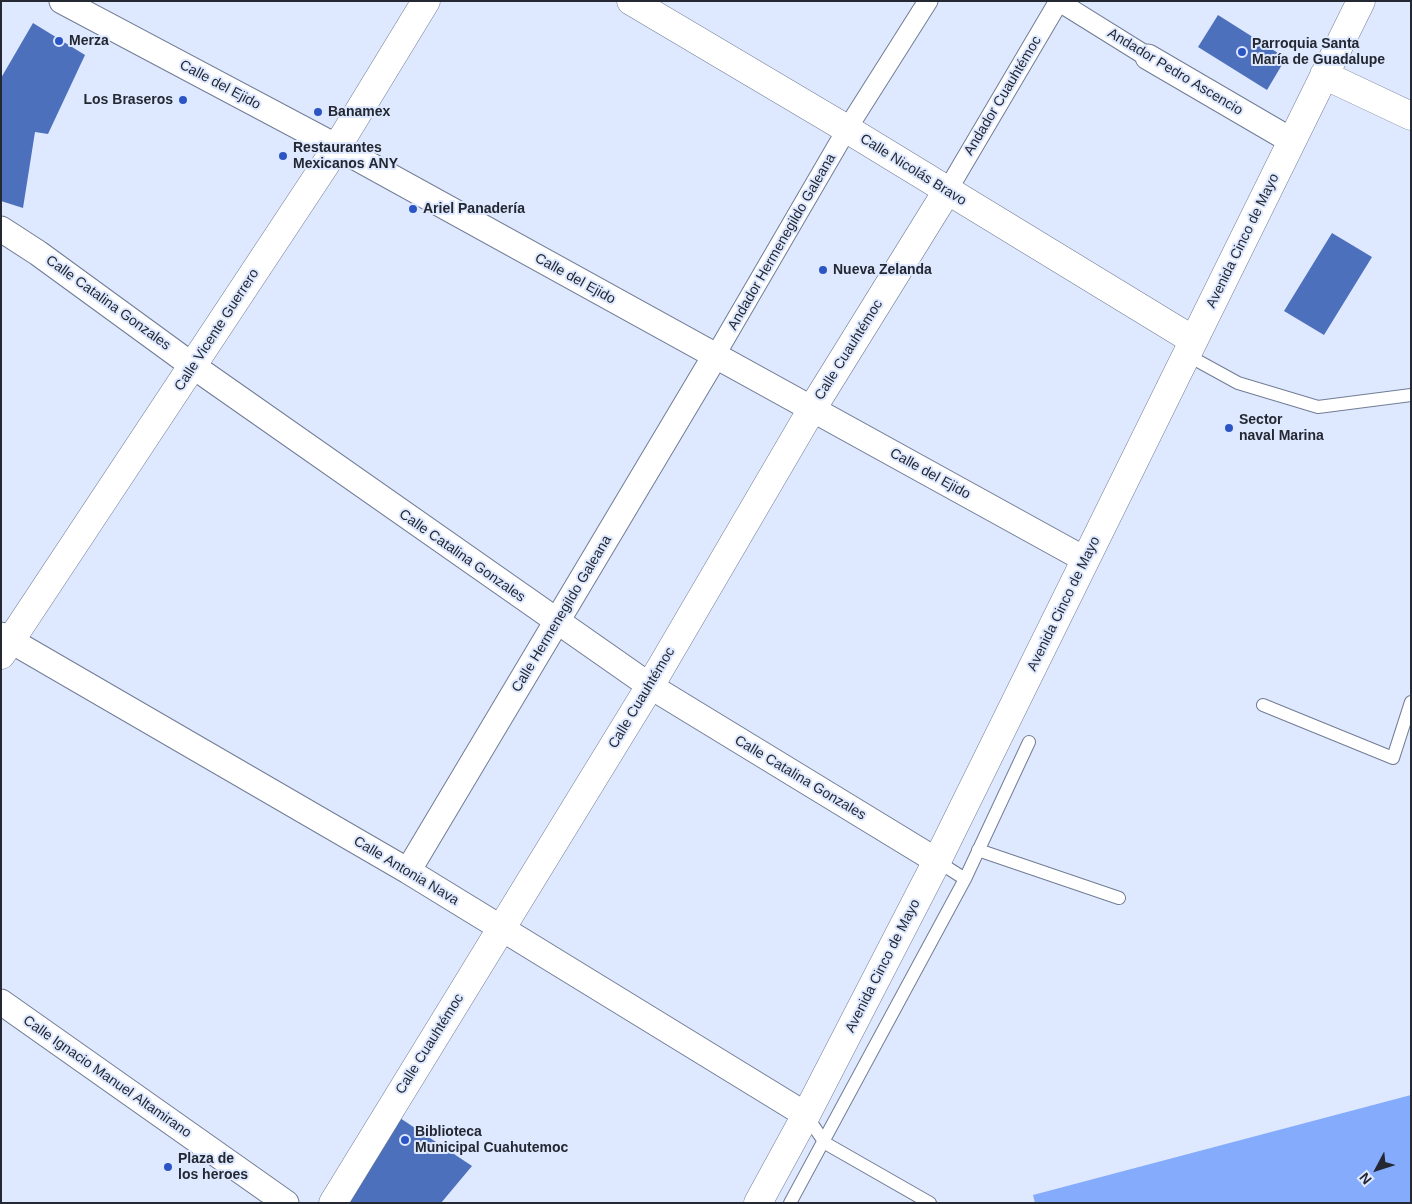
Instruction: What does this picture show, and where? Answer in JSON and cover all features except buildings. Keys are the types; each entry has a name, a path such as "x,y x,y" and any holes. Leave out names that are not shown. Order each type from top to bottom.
{"street":[{"name":"Calle del Ejido","path":"62,1 337,147 1086,560"},
{"name":"Calle Vicente Guerrero","path":"4,644 193,366 337,147 426,1"},
{"name":"Calle Nicolás Bravo","path":"631,1 847,129 947,191 1190,348"},
{"name":"Andador Hermenegildo Galeana","path":"715,356 847,129 928,1"},
{"name":"Andador Pedro Ascencio","path":"1059,1 1148,57 1292,141"},
{"name":"Andador Cuauhtémoc","path":"947,191 1059,1"},
{"name":"Avenida Cinco de Mayo","path":"758,1203 806,1115 937,861 1361,1"},
{"path":"1324,75 1411,116"},
{"name":"Calle Cuauhtémoc","path":"333,1203 650,686 812,409 947,191"},
{"name":"Calle Catalina Gonzales","path":"1,229 38,252 193,366 650,686 937,861"},
{"name":"Calle Hermenegildo Galeana","path":"408,871 558,623 715,356"},
{"name":"Calle Antonia Nava","path":"4,644 408,871 806,1115"},
{"name":"Calle Ignacio Manuel Altamirano","path":"1,1002 286,1203"}],"lane":[{"path":"1190,348 1238,383 1318,407 1411,395"},
{"path":"1263,705 1393,758 1411,702"},
{"path":"790,1203 965,879 1029,742"},
{"path":"978,850 1119,898"},
{"path":"937,861 965,879"},
{"path":"806,1115 824,1142 930,1203"}],"water":[{"path":"1411,1095 1411,1203 1035,1203 1033,1195"}],"place":[{"name":"Merza","path":"59,41"},
{"name":"Parroquia Santa María de Guadalupe","path":"1242,52"},
{"name":"Los Braseros","path":"183,100"},
{"name":"Banamex","path":"318,112"},
{"name":"Restaurantes Mexicanos ANY","path":"283,156"},
{"name":"Ariel Panadería","path":"413,209"},
{"name":"Nueva Zelanda","path":"823,270"},
{"name":"Sector naval Marina","path":"1229,428"},
{"name":"Biblioteca Municipal Cuahutemoc","path":"405,1140"},
{"name":"Plaza de los heroes","path":"168,1167"}]}
